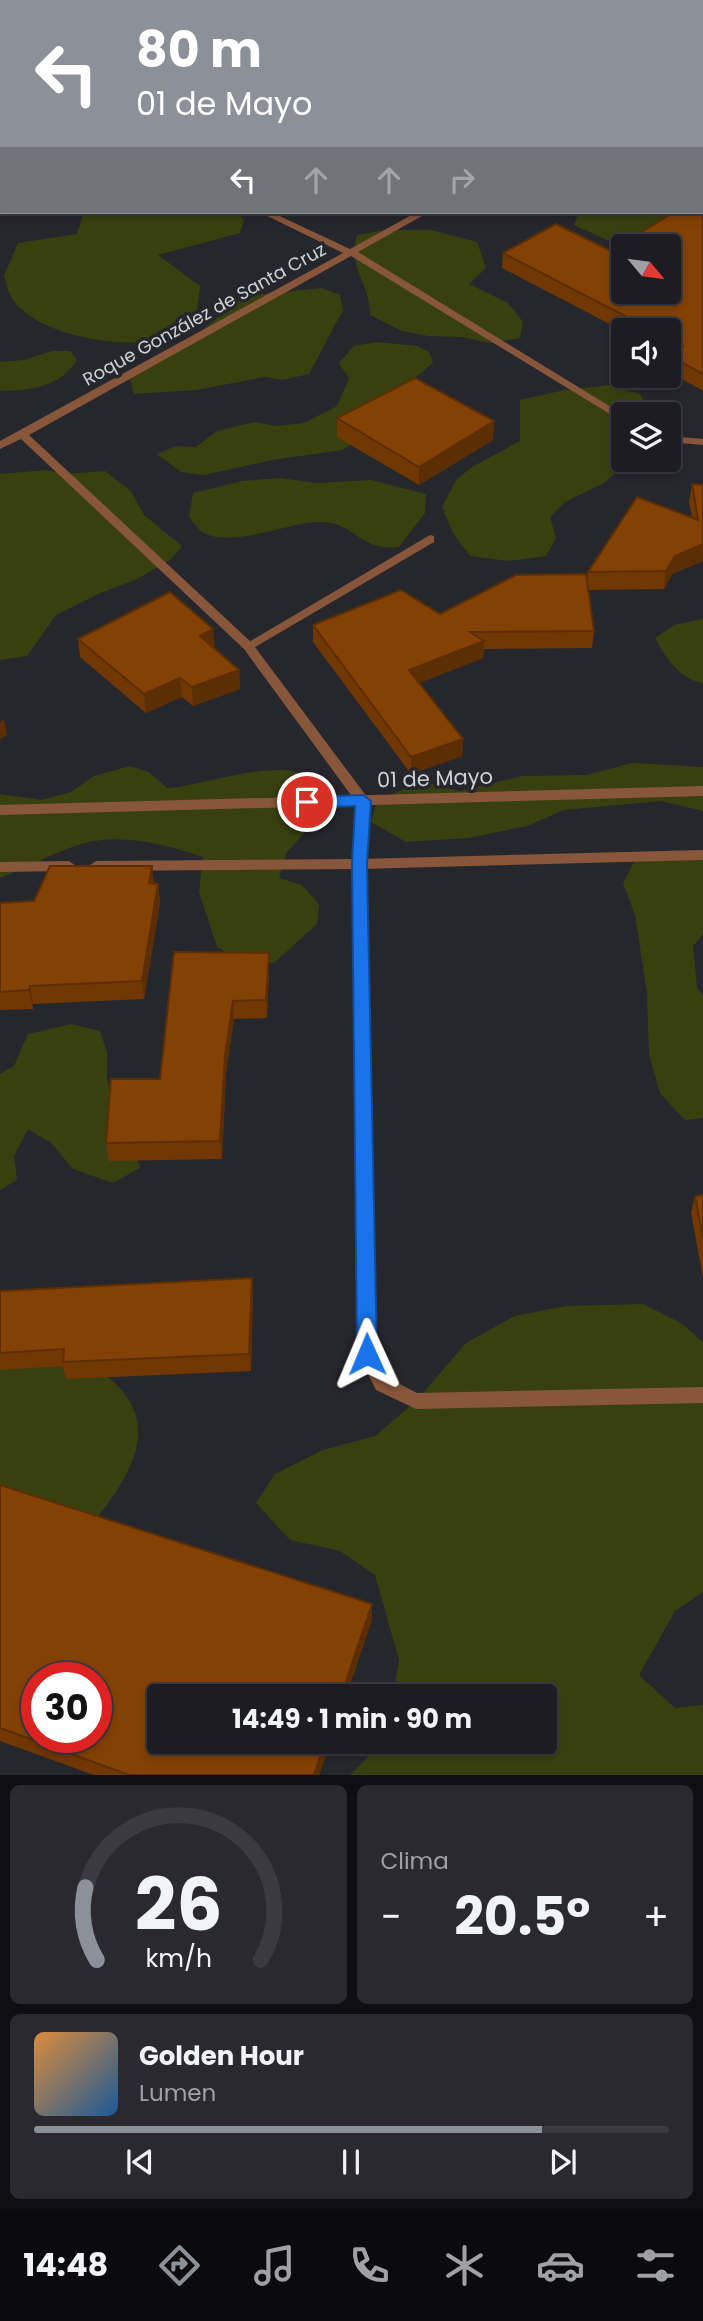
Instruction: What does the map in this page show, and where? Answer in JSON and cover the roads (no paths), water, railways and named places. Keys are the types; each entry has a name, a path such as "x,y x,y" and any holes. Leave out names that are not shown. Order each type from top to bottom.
{"street":[{"path":"268,214 352,253 611,411"},
{"name":"Roque González de Santa Cruz","path":"0,446 420,214"},
{"path":"22,434 248,646 363,801 360,864 367,1354 382,1384 416,1401 703,1395"},
{"path":"681,440 703,442"},
{"path":"248,646 430,539"},
{"name":"01 de Mayo","path":"0,810 703,791"},
{"path":"0,867 360,864 703,855"}]}
